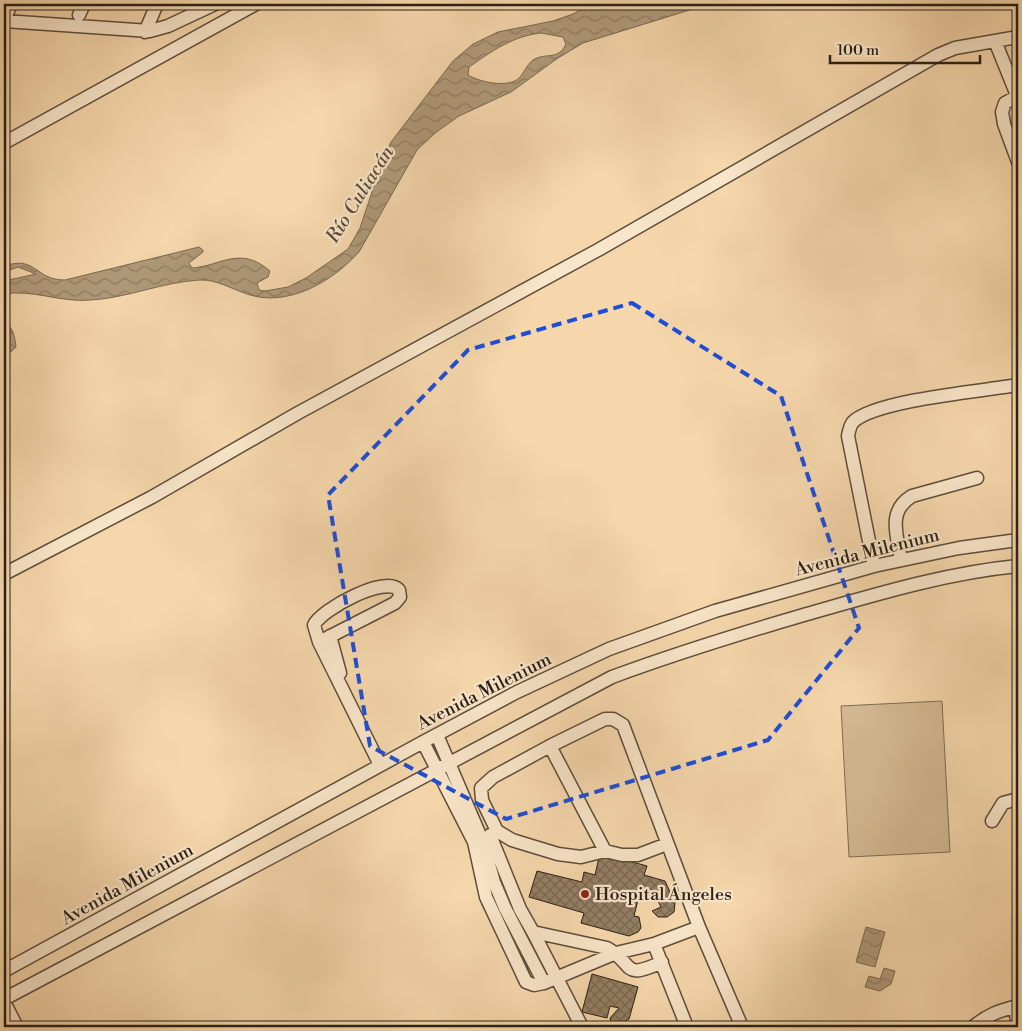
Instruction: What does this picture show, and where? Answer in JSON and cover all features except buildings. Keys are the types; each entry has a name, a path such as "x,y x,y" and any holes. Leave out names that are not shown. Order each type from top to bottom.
{"street":[{"path":"11,4 4,21 145,32 168,26 215,4"},
{"path":"145,32 157,4"},
{"path":"4,143 256,4"},
{"path":"4,574 152,497 298,413 598,250 938,55 955,48 1018,37"},
{"path":"995,41 1018,97 1005,103 1002,112 1018,162"},
{"path":"874,566 848,436 852,423 866,413 889,406 1018,385"},
{"path":"901,560 895,517 898,508 904,501 912,496 977,478"},
{"name":"Avenida Milenium","path":"4,971 423,742 517,692 610,648 715,611 874,566 983,544 1018,540"},
{"path":"17,1027 4,1001 449,761 612,676 693,647 880,593 954,575 1018,566"},
{"path":"325,639 395,603 400,597 399,590 392,586 372,588 327,612 314,625 325,639 346,695 380,765"},
{"path":"699,927 654,944 616,953 544,983 505,908 494,882 486,837 482,788 493,777 550,746 605,720 618,721 623,725 699,927 742,1027"},
{"path":"437,735 520,909 534,932 582,1027"},
{"path":"423,742 436,768 486,837 512,840 558,854 581,857 605,851 622,855 638,855 667,844"},
{"path":"550,746 605,851"},
{"path":"992,821 1004,803 1018,799"},
{"path":"534,932 599,945 616,953 623,964 636,971 644,970 662,962"},
{"path":"654,944 687,1027"},
{"path":"973,1027 984,1018 1000,1010 1017,1006 1018,1027"}],"highlighted area":[{"path":"632,303 781,396 859,628 768,740 506,819 370,746 328,495 468,350"}],"shaded area":[{"path":"942,701 950,852 849,857 841,706"}],"water":[{"path":"591,4 709,4 583,43 558,58 511,92 459,116 435,133 417,150 359,252 336,273 308,290 278,298 262,297 247,294 218,283 200,280 186,281 105,299 91,300 69,300 26,293 4,294 4,281 36,274 18,267 4,272 4,266 15,263 30,266 55,279 65,280 199,247 203,252 189,263 192,268 231,259 249,259 270,271 268,277 257,283 259,290 265,291 288,287 306,278 348,249 360,228 381,165 391,142 453,61 473,44 498,32 553,21 573,14","holes":["541,33 563,37 566,44 559,53 533,60 520,77 513,82 493,83 468,75 469,67 495,50 521,37"]},
{"path":"4,322 11,329 16,347 4,355"},
{"path":"866,927 885,932 875,967 856,962"},
{"path":"884,968 895,971 891,984 880,991 865,987 869,976 880,979"}],"place":[{"name":"Hospital Ángeles","path":"585,894"}],"water label":[{"name":"Río Culiacán","path":"359,194"}]}
